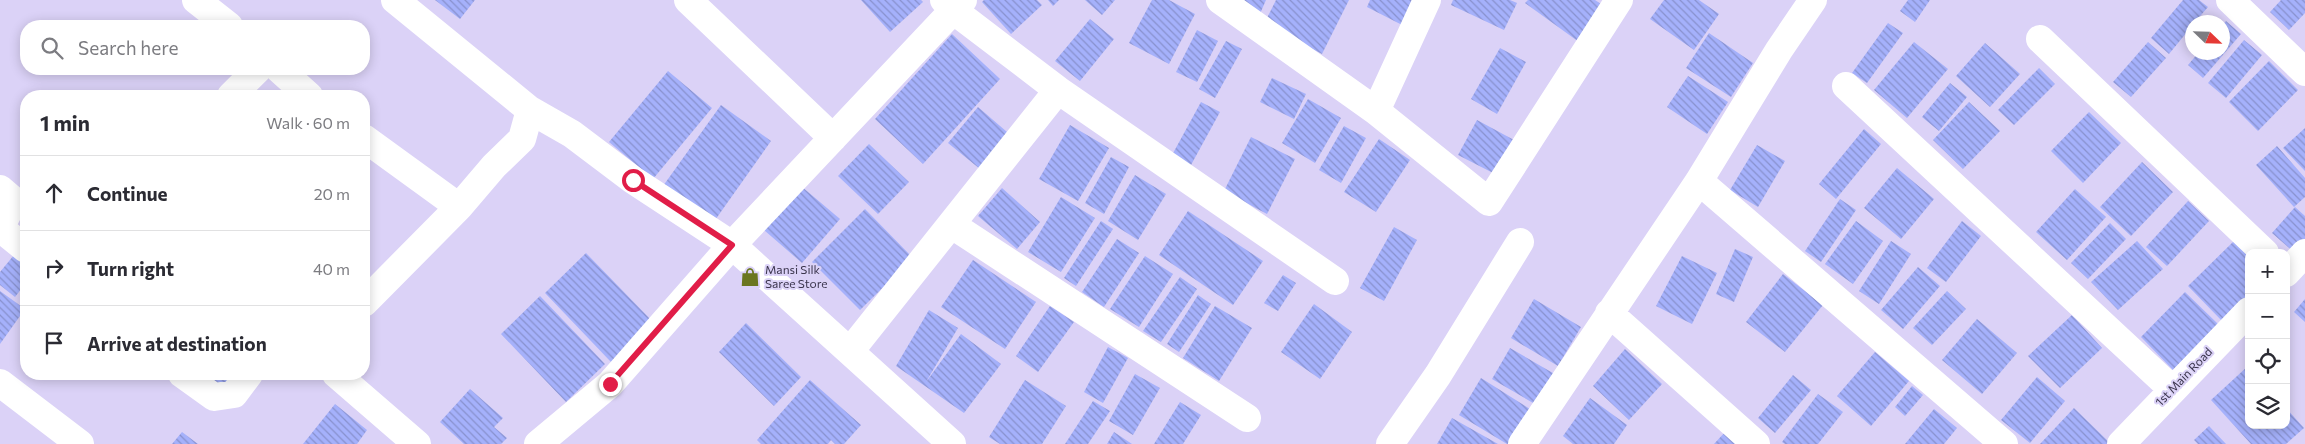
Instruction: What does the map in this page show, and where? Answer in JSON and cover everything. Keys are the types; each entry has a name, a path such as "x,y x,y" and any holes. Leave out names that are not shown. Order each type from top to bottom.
{"street":[{"path":"196,0 221,20"},
{"path":"395,0 530,110 572,134 633,180 732,245 851,350 952,444"},
{"path":"688,0 833,138"},
{"path":"1220,0 1376,111 1489,202 1619,0"},
{"path":"1376,111 1428,0"},
{"path":"1522,444 1699,181 1779,50 1813,0"},
{"path":"2230,0 2305,72"},
{"path":"538,444 610,384 732,245 833,138 953,3 1058,90 1335,281"},
{"path":"2040,39 2261,249"},
{"path":"237,90 252,75"},
{"path":"285,75 302,90"},
{"path":"1846,86 2172,389"},
{"path":"851,350 1058,90"},
{"path":"370,297 459,207 494,166 522,139 530,110"},
{"path":"370,142 459,207"},
{"path":"1699,181 2004,444"},
{"path":"13,194 0,228 20,244"},
{"path":"952,225 1247,418"},
{"path":"1390,444 1438,375 1520,242"},
{"path":"2290,269 2305,253"},
{"path":"1609,313 1756,444"},
{"name":"1st Main Road","path":"2121,444 2245,315"},
{"path":"190,380 214,397 234,394 244,380"},
{"path":"343,380 417,444"},
{"path":"0,383 80,444"}],"building":[{"path":"435,0 475,0 460,19"},
{"path":"861,0 921,0 923,2 890,32"},
{"path":"984,0 1037,0 1042,5 1011,34 982,2"},
{"path":"1048,0 1059,0 1053,6"},
{"path":"1085,0 1115,0 1102,15"},
{"path":"1152,0 1169,0 1195,14 1169,64 1129,43"},
{"path":"1224,0 1266,0 1259,16"},
{"path":"1276,0 1349,0 1322,54 1264,24"},
{"path":"1370,0 1419,0 1406,27 1367,7"},
{"path":"1453,0 1510,0 1517,3 1504,30 1451,5"},
{"path":"1528,0 1595,0 1604,6 1579,42 1525,3"},
{"path":"1664,0 1699,0 1719,14 1694,50 1650,19"},
{"path":"1908,0 1930,0 1915,22 1900,11"},
{"path":"2183,0 2199,0 2208,7 2201,15 2185,15 2185,35 2169,54 2151,38"},
{"path":"2281,0 2305,0 2305,13 2289,30 2270,12"},
{"path":"1090,19 1114,39 1080,81 1055,61"},
{"path":"1888,23 1903,33 1867,83 1852,73"},
{"path":"2230,24 2241,34 2230,47"},
{"path":"1197,30 1218,41 1197,82 1176,72"},
{"path":"1709,33 1753,63 1731,97 1686,68"},
{"path":"952,34 1000,79 923,164 875,119"},
{"path":"2244,40 2262,55 2226,98 2208,83 2227,60 2230,60 2230,57"},
{"path":"1226,41 1242,49 1215,98 1199,89"},
{"path":"1914,42 1948,69 1907,118 1874,90"},
{"path":"2148,42 2166,58 2131,97 2113,82"},
{"path":"1985,43 2020,74 1990,107 1956,76"},
{"path":"1500,48 1526,62 1497,114 1471,99"},
{"path":"2192,60 2219,60 2203,78 2188,65"},
{"path":"2269,61 2298,90 2258,131 2229,102"},
{"path":"2039,68 2055,84 2014,125 1998,110"},
{"path":"668,71 712,108 653,179 609,142"},
{"path":"1688,76 1728,102 1707,134 1667,107"},
{"path":"1272,78 1306,94 1294,119 1260,102"},
{"path":"1950,83 1967,97 1939,131 1922,117"},
{"path":"1308,99 1341,118 1315,163 1282,143"},
{"path":"1201,102 1220,112 1191,165 1172,155"},
{"path":"1969,102 2000,131 1963,169 1933,140"},
{"path":"721,105 771,141 713,223 663,186"},
{"path":"978,107 1014,138 985,173 948,143"},
{"path":"2089,112 2121,143 2083,183 2051,151"},
{"path":"1477,120 1514,140 1495,174 1458,155"},
{"path":"1070,125 1109,148 1078,201 1039,179"},
{"path":"1344,126 1366,138 1341,183 1319,170"},
{"path":"2305,128 2305,171 2283,148"},
{"path":"1864,129 1881,144 1836,199 1819,184"},
{"path":"1251,137 1295,159 1267,214 1224,191"},
{"path":"1379,139 1410,160 1376,212 1344,192"},
{"path":"869,144 909,182 878,214 838,176"},
{"path":"1757,145 1785,161 1758,207 1730,190"},
{"path":"2277,146 2305,178 2305,197 2294,207 2256,165"},
{"path":"1111,157 1129,167 1104,214 1085,203"},
{"path":"2142,162 2173,192 2131,236 2100,207"},
{"path":"1897,168 1934,199 1901,239 1864,208"},
{"path":"1135,175 1166,194 1138,240 1108,221"},
{"path":"801,186 840,219 802,263 764,230"},
{"path":"1002,188 1040,222 1017,249 978,216"},
{"path":"2075,189 2106,217 2067,260 2036,232"},
{"path":"1061,197 1095,218 1061,272 1028,252"},
{"path":"1840,199 1856,210 1821,262 1805,251"},
{"path":"2188,201 2209,221 2167,266 2146,247"},
{"path":"2295,207 2305,216 2305,243 2296,254 2272,233"},
{"path":"865,209 913,258 860,310 812,262"},
{"path":"1188,211 1263,261 1233,305 1159,255"},
{"path":"1101,221 1113,229 1076,286 1064,278"},
{"path":"1856,221 1883,241 1853,284 1825,264"},
{"path":"1962,221 1981,236 1946,282 1927,268"},
{"path":"2110,223 2126,239 2088,279 2071,263"},
{"path":"1394,227 1417,240 1384,301 1360,288"},
{"path":"1117,239 1139,253 1104,307 1082,292"},
{"path":"1891,241 1911,254 1879,304 1859,291"},
{"path":"2137,241 2163,269 2118,310 2091,282"},
{"path":"2234,241 2245,252 2245,299 2222,321 2188,286"},
{"path":"1735,249 1753,257 1734,302 1716,294"},
{"path":"586,253 654,323 612,363 545,293"},
{"path":"14,255 20,260 20,291 15,297 0,285 0,272"},
{"path":"1145,256 1173,274 1139,327 1110,309"},
{"path":"1682,256 1717,273 1692,324 1656,306"},
{"path":"973,260 1036,302 1005,349 941,307"},
{"path":"1918,267 1940,286 1903,329 1881,310"},
{"path":"1783,274 1823,305 1785,352 1746,322"},
{"path":"1283,275 1296,283 1278,311 1264,303"},
{"path":"1180,277 1197,289 1161,342 1143,331"},
{"path":"0,291 20,305 20,316 0,344"},
{"path":"1947,291 1966,309 1932,345 1913,328"},
{"path":"2185,292 2218,324 2173,370 2141,337"},
{"path":"1198,295 1211,304 1179,352 1167,344"},
{"path":"540,296 605,364 566,402 501,334"},
{"path":"1534,299 1581,327 1558,366 1511,338"},
{"path":"2305,299 2305,322 2294,312"},
{"path":"1314,304 1352,332 1320,379 1281,352"},
{"path":"1050,306 1074,322 1038,372 1016,356"},
{"path":"1215,306 1252,328 1219,381 1183,358"},
{"path":"929,310 958,328 926,382 961,334 1001,364 964,413 896,366"},
{"path":"2072,315 2102,348 2060,388 2028,356"},
{"path":"1977,319 2017,353 1982,394 1942,360"},
{"path":"746,323 801,377 774,406 719,352"},
{"path":"1108,347 1128,358 1103,403 1084,392"},
{"path":"1510,348 1558,376 1540,407 1492,379"},
{"path":"1625,349 1662,384 1629,420 1593,386"},
{"path":"1875,352 1909,381 1871,426 1837,396"},
{"path":"2245,369 2245,429 2290,429 2290,412 2304,428 2286,444 2251,444 2211,400"},
{"path":"1135,374 1160,388 1133,435 1109,421"},
{"path":"1793,375 1811,390 1775,433 1758,418"},
{"path":"2037,377 2065,401 2030,443 2001,420"},
{"path":"1481,378 1533,411 1512,444 1507,444 1459,415"},
{"path":"212,380 230,380 223,389"},
{"path":"810,380 861,425 844,444 835,444 831,440 828,444 761,444 757,440"},
{"path":"1025,380 1066,406 1042,444 1000,444 989,437"},
{"path":"1912,386 1923,395 1905,416 1895,407"},
{"path":"470,389 503,418 494,427 507,438 501,444 464,444 440,422"},
{"path":"1818,394 1843,412 1818,444 1785,444 1782,442"},
{"path":"1590,398 1627,425 1614,444 1573,444 1563,436"},
{"path":"1093,401 1110,411 1088,444 1065,444"},
{"path":"1180,402 1201,415 1183,444 1154,444"},
{"path":"335,404 367,430 357,444 303,444"},
{"path":"2074,408 2111,444 2040,444"},
{"path":"1934,409 1957,428 1944,444 1905,444"},
{"path":"1452,418 1498,444 1437,444"},
{"path":"2209,426 2226,444 2198,444 2194,440"},
{"path":"182,432 198,444 172,444"},
{"path":"1114,432 1132,444 1107,444"},
{"path":"1725,432 1737,444 1714,444"}],"place":[{"name":"Mansi Silk Saree Store","path":"750,277"}],"route":[{"path":"610,384 732,245 633,180"}]}
